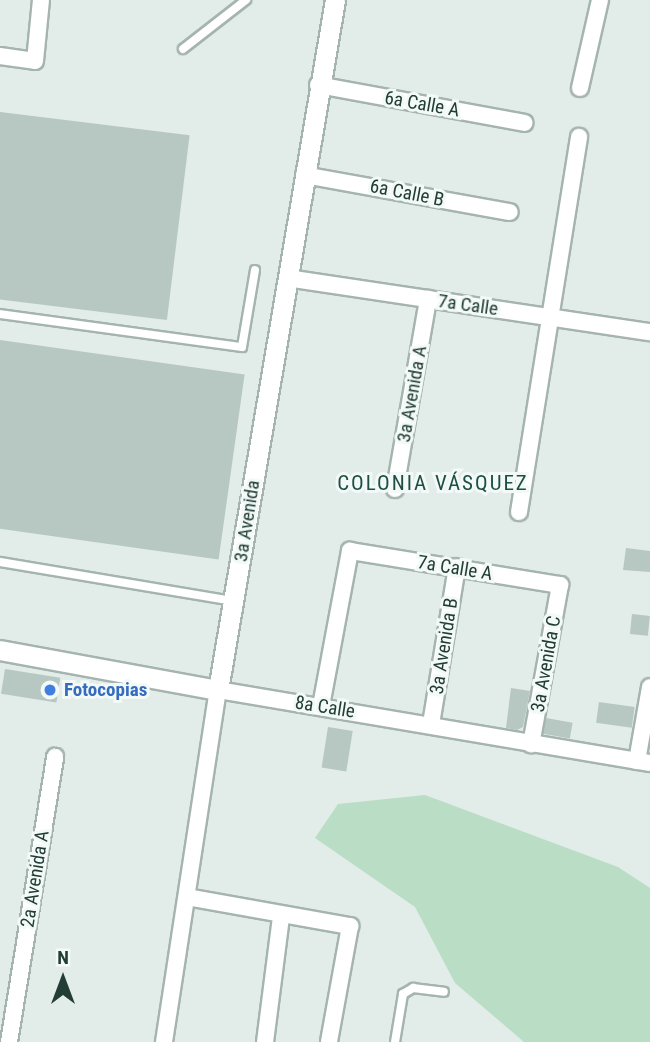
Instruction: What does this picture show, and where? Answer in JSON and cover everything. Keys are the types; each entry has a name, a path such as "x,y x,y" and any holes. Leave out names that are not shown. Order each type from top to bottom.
{"street":[{"path":"0,56 35,61 41,0"},
{"name":"3a Avenida","path":"164,1042 218,690 318,85 335,0"},
{"path":"580,88 600,0"},
{"name":"6a Calle A","path":"318,85 525,123"},
{"path":"519,512 548,316 579,137"},
{"name":"6a Calle B","path":"304,175 510,212"},
{"name":"7a Calle","path":"286,278 650,332"},
{"name":"3a Avenida A","path":"395,489 428,299"},
{"name":"7a Calle A","path":"321,706 350,551 560,585"},
{"name":"3a Avenida B","path":"431,724 457,567"},
{"name":"3a Avenida C","path":"531,744 560,585"},
{"name":"8a Calle","path":"0,650 643,762"},
{"path":"643,762 650,687"},
{"name":"2a Avenida A","path":"9,1042 55,757"},
{"path":"187,897 281,917 350,926 329,1042"},
{"path":"265,1042 281,917"}],"lane":[{"path":"183,49 246,0"},
{"path":"0,314 242,348 255,270"},
{"path":"0,562 233,601"},
{"path":"395,1042 403,995 413,988 444,992"}],"green space":[{"path":"425,795 618,867 650,888 650,1042 524,1042 455,983 415,907 315,838 338,804"}],"building":[{"path":"0,112 190,135 167,320 0,299"},
{"path":"0,340 245,374 219,560 0,529"},
{"path":"626,548 650,551 650,572 623,570"},
{"path":"632,614 650,616 648,636 630,634"},
{"path":"5,669 60,678 56,702 1,694"},
{"path":"511,688 530,691 523,727 517,730 506,728"},
{"path":"599,702 635,707 632,728 596,723"},
{"path":"546,718 573,723 570,738 543,734"},
{"path":"328,727 353,731 346,771 322,767"}],"place":[{"name":"Fotocopias","path":"50,690"}],"district":[{"name":"COLONIA VÁSQUEZ","path":"433,483"}]}
